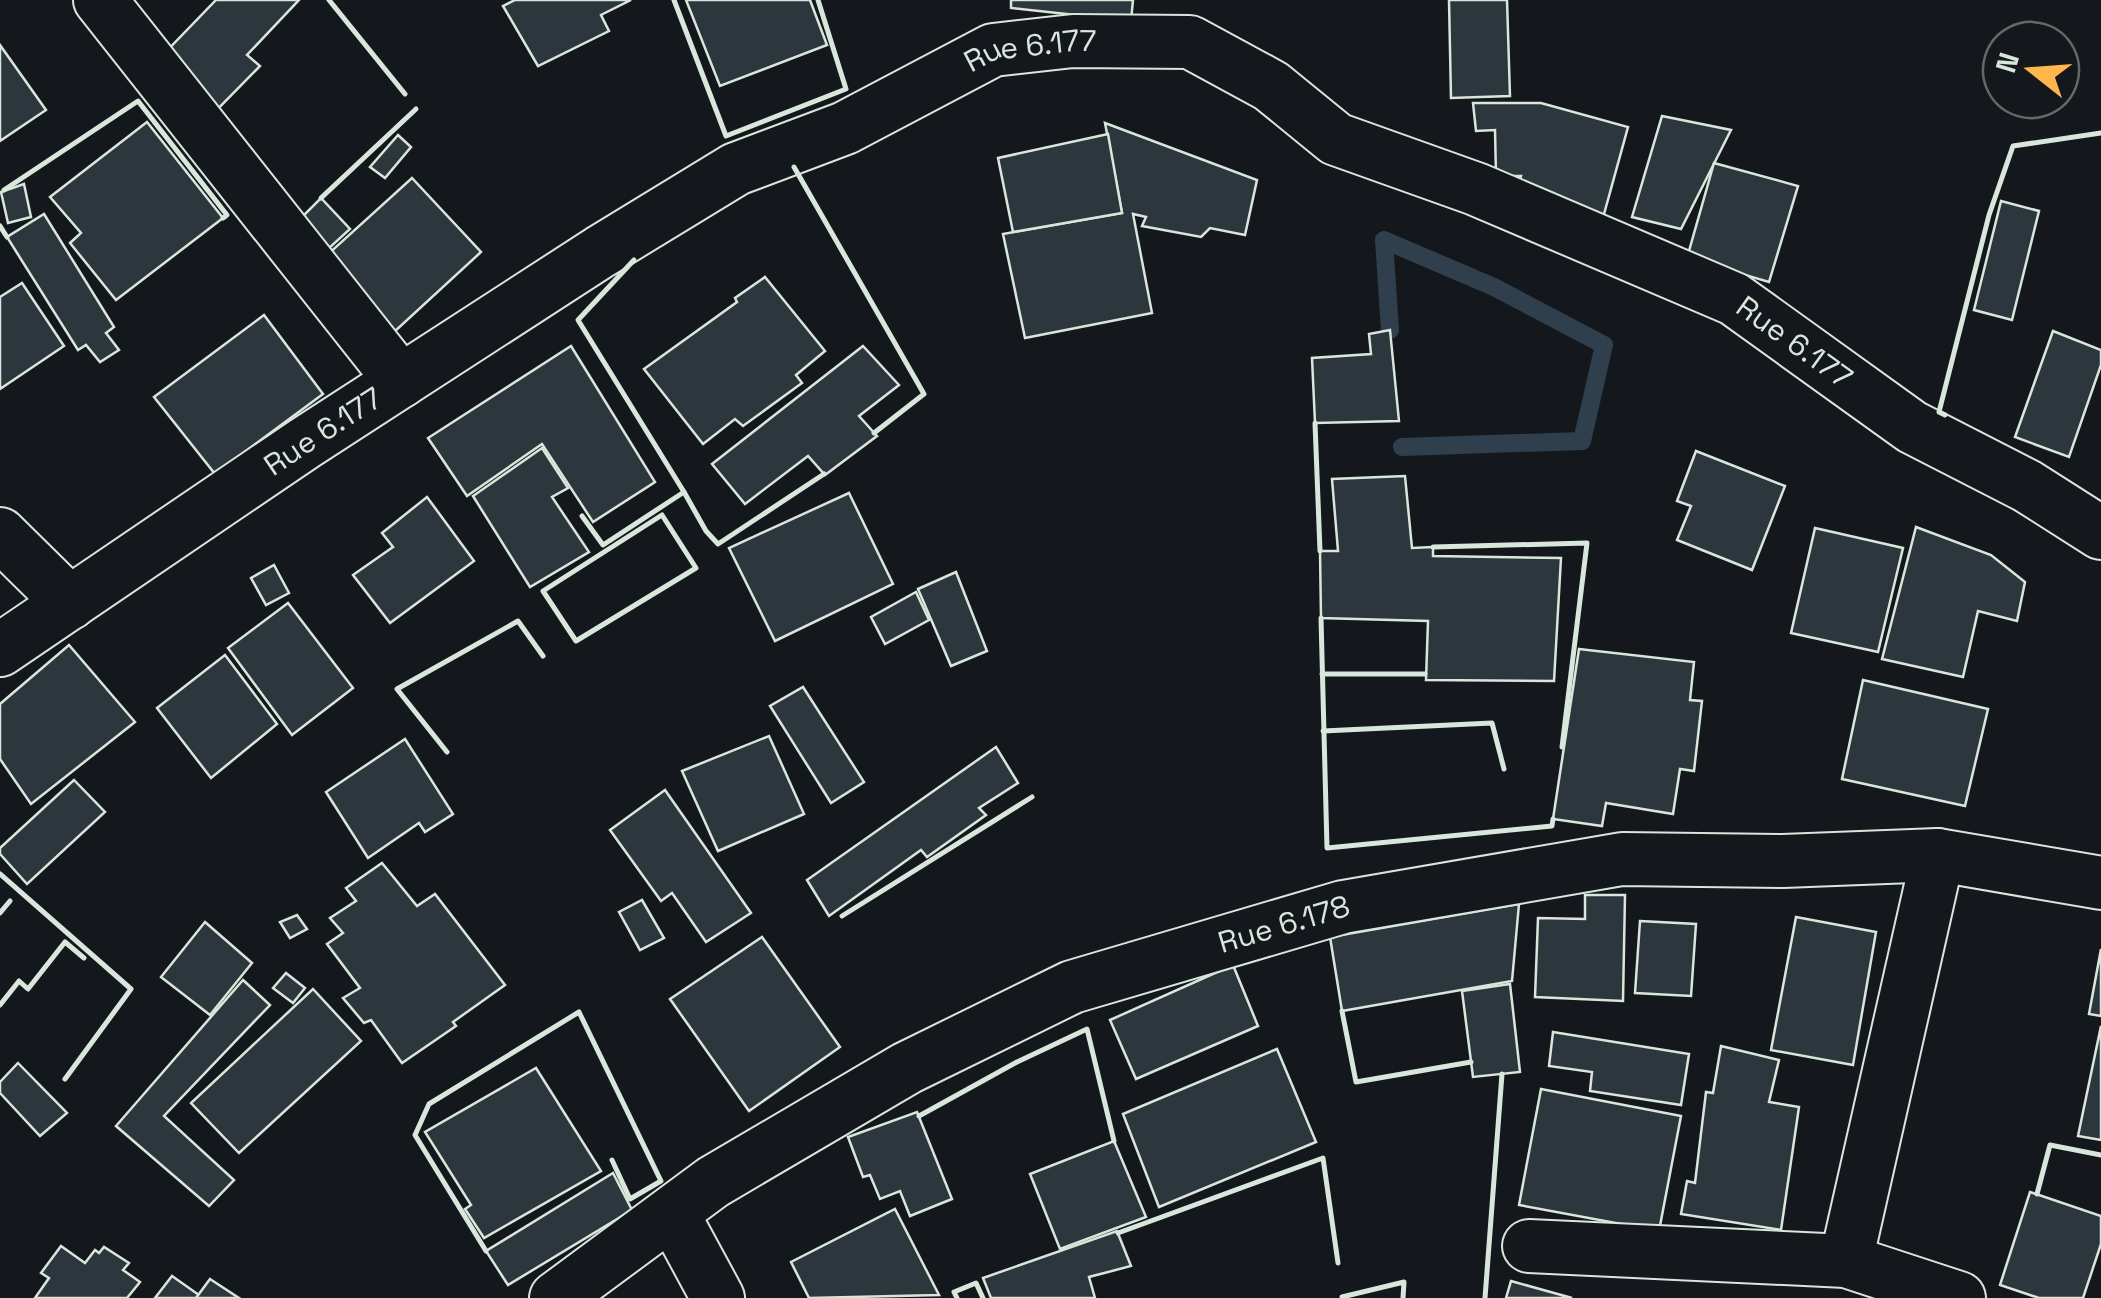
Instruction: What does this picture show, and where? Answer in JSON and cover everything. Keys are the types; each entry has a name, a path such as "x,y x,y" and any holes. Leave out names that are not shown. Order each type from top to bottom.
{"street":[{"path":"100,0 401,381"},
{"name":"Rue 6.177","path":"0,650 401,381 736,169 845,128 993,50 1192,21 1336,140 1476,189 1734,299 1912,427 2028,486 2101,533"},
{"path":"0,534 70,603"},
{"path":"1846,1261 1938,856"},
{"name":"Rue 6.178","path":"556,1298 713,1182 907,1068 1072,987 1343,907 1622,859 1783,861 1938,856 2101,882"},
{"path":"672,1212 718,1298"},
{"path":"1529,1246 1846,1261 1959,1298"}],"building":[{"path":"216,0 299,0 247,55 260,66 209,118 158,60"},
{"path":"515,0 631,0 601,15 609,31 538,66 503,6"},
{"path":"686,0 810,0 827,45 720,86"},
{"path":"1011,0 1133,0 1131,21 1011,8"},
{"path":"1449,0 1507,0 1510,96 1451,98"},
{"path":"0,45 46,110 0,141"},
{"path":"1473,103 1541,103 1628,127 1601,225 1514,202 1521,176 1496,176 1495,130 1476,131"},
{"path":"1662,116 1731,130 1681,229 1632,217"},
{"path":"147,122 223,218 116,300 70,243 81,233 50,197"},
{"path":"1105,123 1257,180 1245,235 1210,228 1201,237 1142,226 1146,217 1133,214 1152,313 1025,338 1003,234 1122,213"},
{"path":"1108,134 1122,213 1013,232 998,158"},
{"path":"398,135 411,147 385,178 370,167"},
{"path":"1714,163 1798,186 1769,282 1687,258"},
{"path":"412,178 481,252 393,333 326,256"},
{"path":"24,184 31,217 8,223 1,192"},
{"path":"321,198 350,229 316,260 290,229"},
{"path":"2001,201 2039,211 2012,320 1974,310"},
{"path":"44,214 114,327 106,333 119,350 100,362 86,345 78,350 7,237"},
{"path":"765,277 825,351 796,375 802,383 743,426 735,419 703,444 644,369"},
{"path":"22,283 64,346 0,389 0,297"},
{"path":"264,315 323,394 215,474 154,397"},
{"path":"1390,330 1399,421 1315,423 1312,358 1371,354 1369,334"},
{"path":"2053,331 2101,350 2101,365 2069,457 2015,437"},
{"path":"571,346 655,482 593,522 542,444 467,496 428,438"},
{"path":"863,346 899,385 859,416 877,436 825,475 808,456 745,504 712,464"},
{"path":"542,448 568,488 552,497 589,552 530,587 473,496"},
{"path":"1696,451 1785,486 1752,570 1677,540 1691,506 1677,501"},
{"path":"1405,476 1412,548 1433,547 1433,556 1561,558 1554,681 1426,680 1428,621 1321,618 1320,551 1338,551 1332,479"},
{"path":"849,493 893,584 775,641 729,548"},
{"path":"427,497 474,561 390,623 353,575 393,547 382,533"},
{"path":"1916,527 1991,555 2025,582 2017,621 1978,611 1963,677 1882,659"},
{"path":"1815,528 1903,548 1878,652 1791,633"},
{"path":"274,565 289,593 266,605 251,578"},
{"path":"956,572 987,651 951,666 918,589"},
{"path":"916,592 929,620 885,644 871,617"},
{"path":"288,603 353,688 292,735 228,648"},
{"path":"69,645 135,722 31,804 0,759 0,704"},
{"path":"1579,649 1694,662 1690,700 1702,701 1694,771 1680,769 1673,814 1606,803 1602,826 1553,819"},
{"path":"225,655 277,724 211,778 157,708"},
{"path":"1863,680 1988,709 1965,806 1842,779"},
{"path":"803,687 864,782 831,803 770,706"},
{"path":"769,736 804,814 718,851 682,771"},
{"path":"405,739 453,814 425,832 419,823 368,858 326,792"},
{"path":"996,747 1018,783 979,808 986,815 927,857 921,850 829,916 807,880"},
{"path":"74,780 105,812 27,884 0,854 0,848"},
{"path":"665,790 751,913 706,942 672,893 661,901 610,830"},
{"path":"382,863 417,906 435,894 505,985 453,1022 456,1026 402,1063 371,1020 364,1023 343,998 360,988 327,944 343,933 330,918 356,901 346,888"},
{"path":"1585,895 1625,895 1623,1001 1535,997 1538,918 1585,919"},
{"path":"642,900 664,938 640,950 619,912"},
{"path":"1519,904 1512,981 1342,1011 1330,937"},
{"path":"297,915 307,929 290,938 280,922"},
{"path":"1796,917 1876,932 1853,1065 1771,1050"},
{"path":"1640,921 1696,924 1691,996 1635,993"},
{"path":"205,922 252,963 210,1015 161,977"},
{"path":"762,937 840,1047 749,1111 670,999"},
{"path":"2101,949 2101,1016 2089,1014"},
{"path":"1233,965 1258,1026 1136,1079 1110,1020"},
{"path":"286,973 305,988 293,1003 273,988"},
{"path":"243,980 270,1005 164,1116 234,1180 209,1206 116,1126"},
{"path":"1510,984 1520,1072 1473,1077 1462,991"},
{"path":"313,989 361,1041 239,1153 191,1103"},
{"path":"2101,1026 2101,1140 2078,1136"},
{"path":"1553,1032 1689,1054 1681,1105 1590,1091 1592,1072 1549,1066"},
{"path":"1721,1046 1779,1060 1769,1102 1799,1107 1781,1230 1681,1214 1687,1181 1695,1183 1706,1092 1713,1093"},
{"path":"1277,1049 1316,1142 1159,1207 1123,1114"},
{"path":"18,1063 67,1113 40,1136 0,1093 0,1082"},
{"path":"536,1068 601,1171 484,1238 465,1209 471,1205 425,1132"},
{"path":"1541,1089 1681,1116 1659,1231 1519,1205"},
{"path":"917,1112 952,1199 910,1216 900,1191 880,1199 870,1175 863,1177 848,1137"},
{"path":"1114,1141 1146,1217 1060,1249 1030,1174"},
{"path":"613,1173 632,1210 508,1285 486,1251"},
{"path":"2030,1192 2101,1216 2101,1244 2083,1298 2039,1298 2000,1285"},
{"path":"895,1209 939,1295 809,1298 791,1262"},
{"path":"1117,1231 1131,1266 1089,1277 1095,1298 991,1298 983,1278"},
{"path":"61,1246 85,1263 95,1250 99,1253 104,1247 129,1263 123,1270 140,1282 127,1298 35,1298 49,1278 41,1273"},
{"path":"172,1276 199,1295 197,1298 155,1298"},
{"path":"210,1279 239,1298 196,1298"},
{"path":"1511,1281 1572,1298 1506,1298"}],"waterway":[{"path":"1390,330 1384,240 1494,287 1604,345 1582,441 1402,447"}],"wall":[{"path":"329,0 405,94"},
{"path":"674,0 726,136 846,89 818,0"},
{"path":"4,190 138,101 227,215 223,218"},
{"path":"321,198 416,109"},
{"path":"1945,415 1939,412 1989,215 2013,146 2101,133"},
{"path":"794,167 924,394 874,433"},
{"path":"0,226 7,237"},
{"path":"634,260 578,320 684,492"},
{"path":"1315,423 1320,551"},
{"path":"582,516 603,545 684,492 718,544 824,474"},
{"path":"662,515 696,568 576,641 543,591 662,515"},
{"path":"1433,547 1587,543 1562,747"},
{"path":"1321,618 1327,848 1552,826 1553,819"},
{"path":"447,752 397,689 518,621 543,656"},
{"path":"1322,674 1425,674"},
{"path":"1323,731 1492,723 1504,769"},
{"path":"842,916 1032,797"},
{"path":"0,874 131,989 65,1079"},
{"path":"0,913 10,901"},
{"path":"0,1005 19,981 28,989 65,942 84,958"},
{"path":"1342,1011 1356,1082 1471,1062"},
{"path":"486,1251 415,1135 429,1104 579,1012 661,1181 630,1199 612,1160"},
{"path":"919,1116 1087,1029 1114,1141"},
{"path":"1485,1298 1502,1074"},
{"path":"2037,1194 2050,1145 2101,1155"},
{"path":"1118,1233 1323,1158 1338,1263"},
{"path":"1342,1297 1404,1282 1403,1298"},
{"path":"957,1298 954,1292 976,1283 983,1298"}]}
